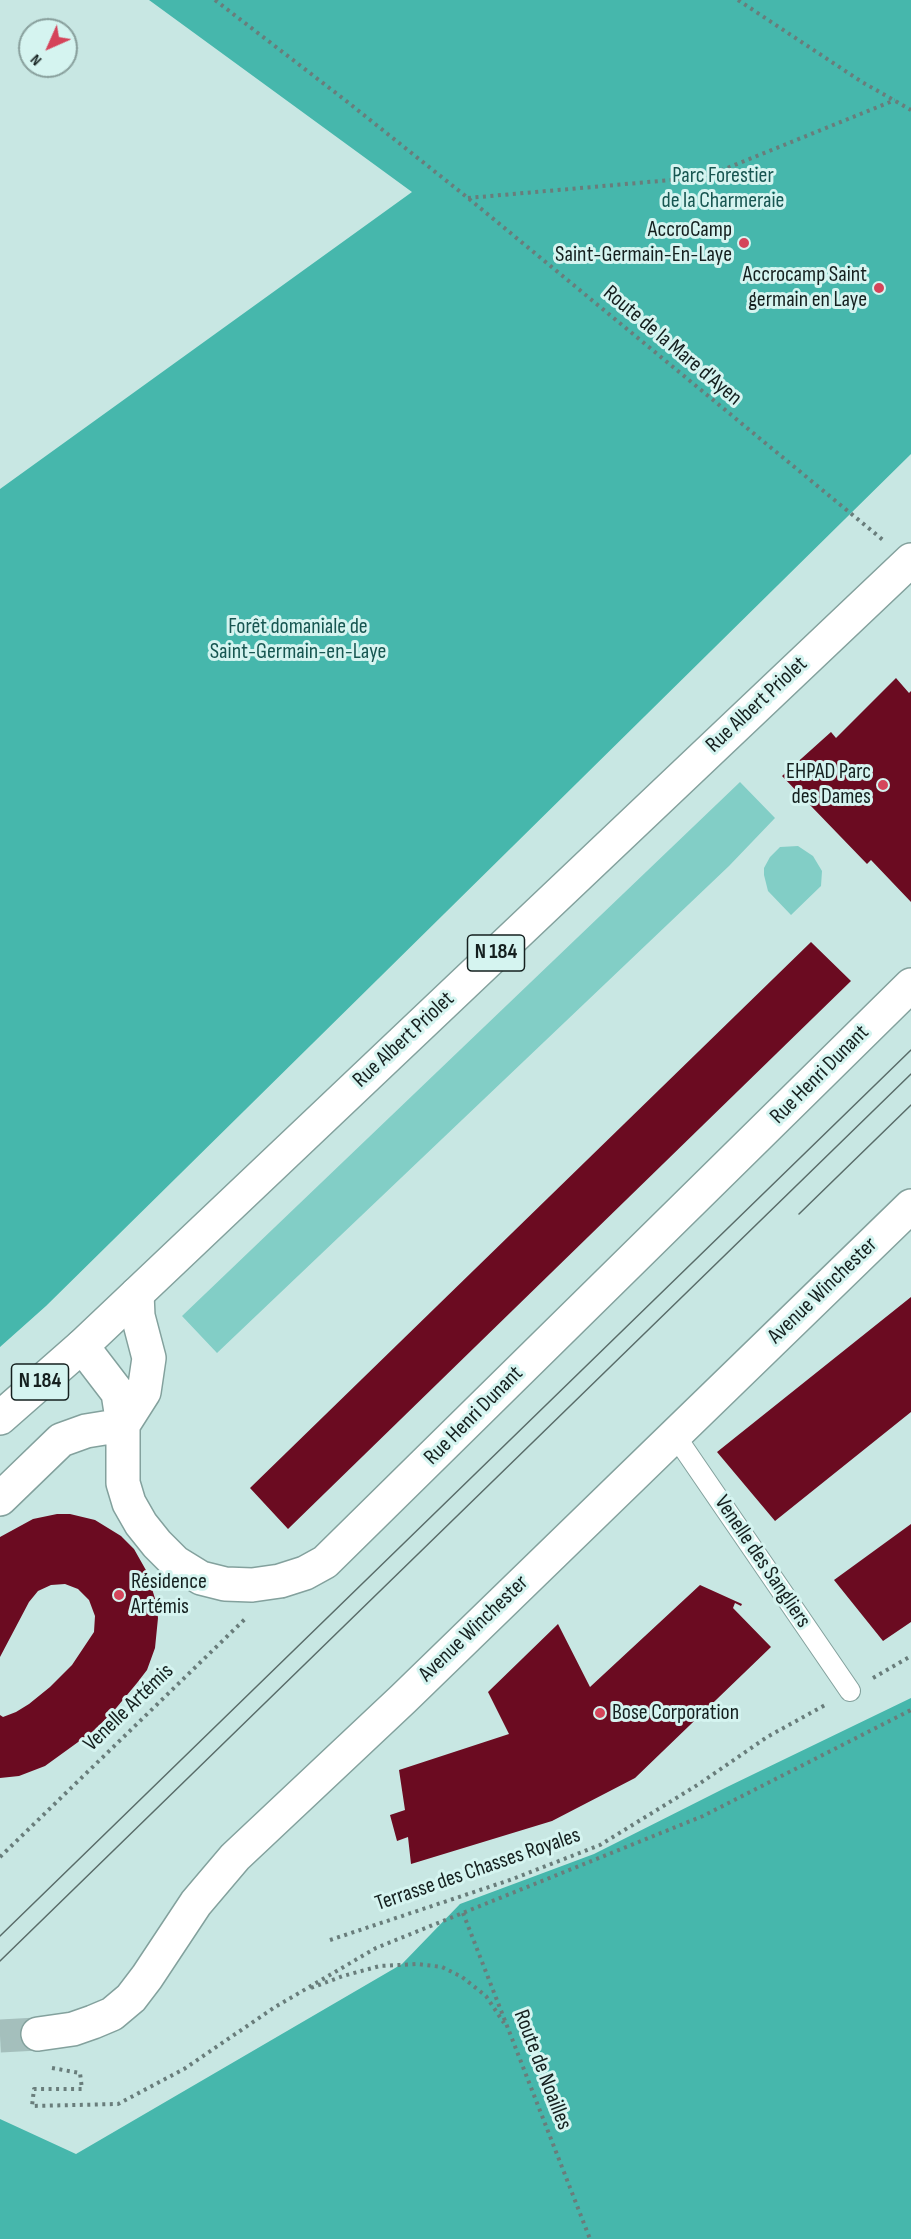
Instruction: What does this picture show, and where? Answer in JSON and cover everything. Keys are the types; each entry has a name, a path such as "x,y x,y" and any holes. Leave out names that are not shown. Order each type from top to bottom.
{"street":[{"name":"Rue Albert Priolet","path":"0,1418 81,1346 910,560"},
{"name":"Rue Henri Dunant","path":"81,1346 118,1393 123,1425 123,1483 129,1503 141,1524 169,1556 201,1578 225,1584 252,1585 280,1581 305,1573 325,1563 911,985"},
{"name":"Avenue Winchester","path":"38,2034 73,2029 93,2022 112,2014 131,1998 196,1903 235,1857 403,1699 911,1206"},
{"path":"0,1499 61,1440 86,1431 123,1425 144,1392 149,1358 138,1316 137,1293"}],"lane":[{"name":"Venelle des Sangliers","path":"674,1434 850,1691"}],"path":[{"name":"Route de la Mare d'Ayen","path":"215,0 468,198 910,560"},
{"path":"738,0 862,82 911,110"},
{"path":"468,198 705,177 895,100"},
{"name":"Venelle Artémis","path":"1,1854 242,1621 280,1581"},
{"name":"Terrasse des Chasses Royales","path":"330,1940 510,1880 600,1845 699,1785 768,1737 911,1656"},
{"path":"48,2067 80,2073 82,2089 34,2089 32,2106 118,2104 184,2069 275,2007 376,1948 703,1816 911,1710"},
{"name":"Route de Noailles","path":"463,1913 590,2239"},
{"path":"299,1993 343,1976 380,1966 417,1964 441,1967 462,1977 486,1996 509,2031"}],"shaded area":[{"path":"740,782 775,818 729,866 217,1353 182,1316"},
{"path":"798,846 813,856 822,871 821,886 791,915 768,891 764,868 770,857 780,847"}],"green space":[{"name":"Forêt domaniale de Saint-Germain-en-Laye","path":"149,0 911,0 911,454 46,1306 0,1347 0,489 412,192"},
{"path":"911,1698 911,2239 0,2239 0,2119 76,2154 402,1964 460,1904 594,1854"}],"building":[{"path":"896,678 909,693 911,691 911,902 871,860 867,864 782,776 831,732 836,738"},
{"path":"811,942 851,981 288,1529 250,1488"},
{"path":"911,1297 911,1412 775,1521 717,1452"},
{"name":"Résidence Artémis","path":"70,1514 95,1520 121,1536 134,1549 147,1572 156,1602 158,1618 155,1648 147,1670 112,1713 92,1732 45,1766 19,1776 0,1778 0,1715 3,1717 16,1712 50,1687 72,1665 94,1632 95,1616 89,1600 78,1589 65,1584 51,1585 38,1591 29,1602 0,1657 0,1537 33,1519"},
{"path":"911,1524 911,1622 883,1641 834,1580"},
{"name":"Bose Corporation","path":"700,1585 742,1604 741,1606 735,1603 733,1608 771,1647 635,1778 552,1821 411,1864 408,1837 397,1841 390,1815 405,1810 399,1770 509,1734 488,1692 558,1624 590,1687"}],"tunnel":[{"path":"0,2036 38,2034"}],"tram line":[{"path":"0,1936 911,1050"},
{"path":"0,1961 911,1074"},
{"path":"799,1214 911,1105"}],"place":[{"name":"AccroCamp Saint-Germain-En-Laye","path":"744,243"},
{"name":"Accrocamp Saint germain en Laye","path":"879,288"},
{"name":"EHPAD Parc des Dames","path":"883,785"},
{"name":"Résidence Artémis","path":"119,1595"},
{"name":"Bose Corporation","path":"600,1713"}],"park label":[{"name":"Parc Forestier de la Charmeraie","path":"723,188"}]}
